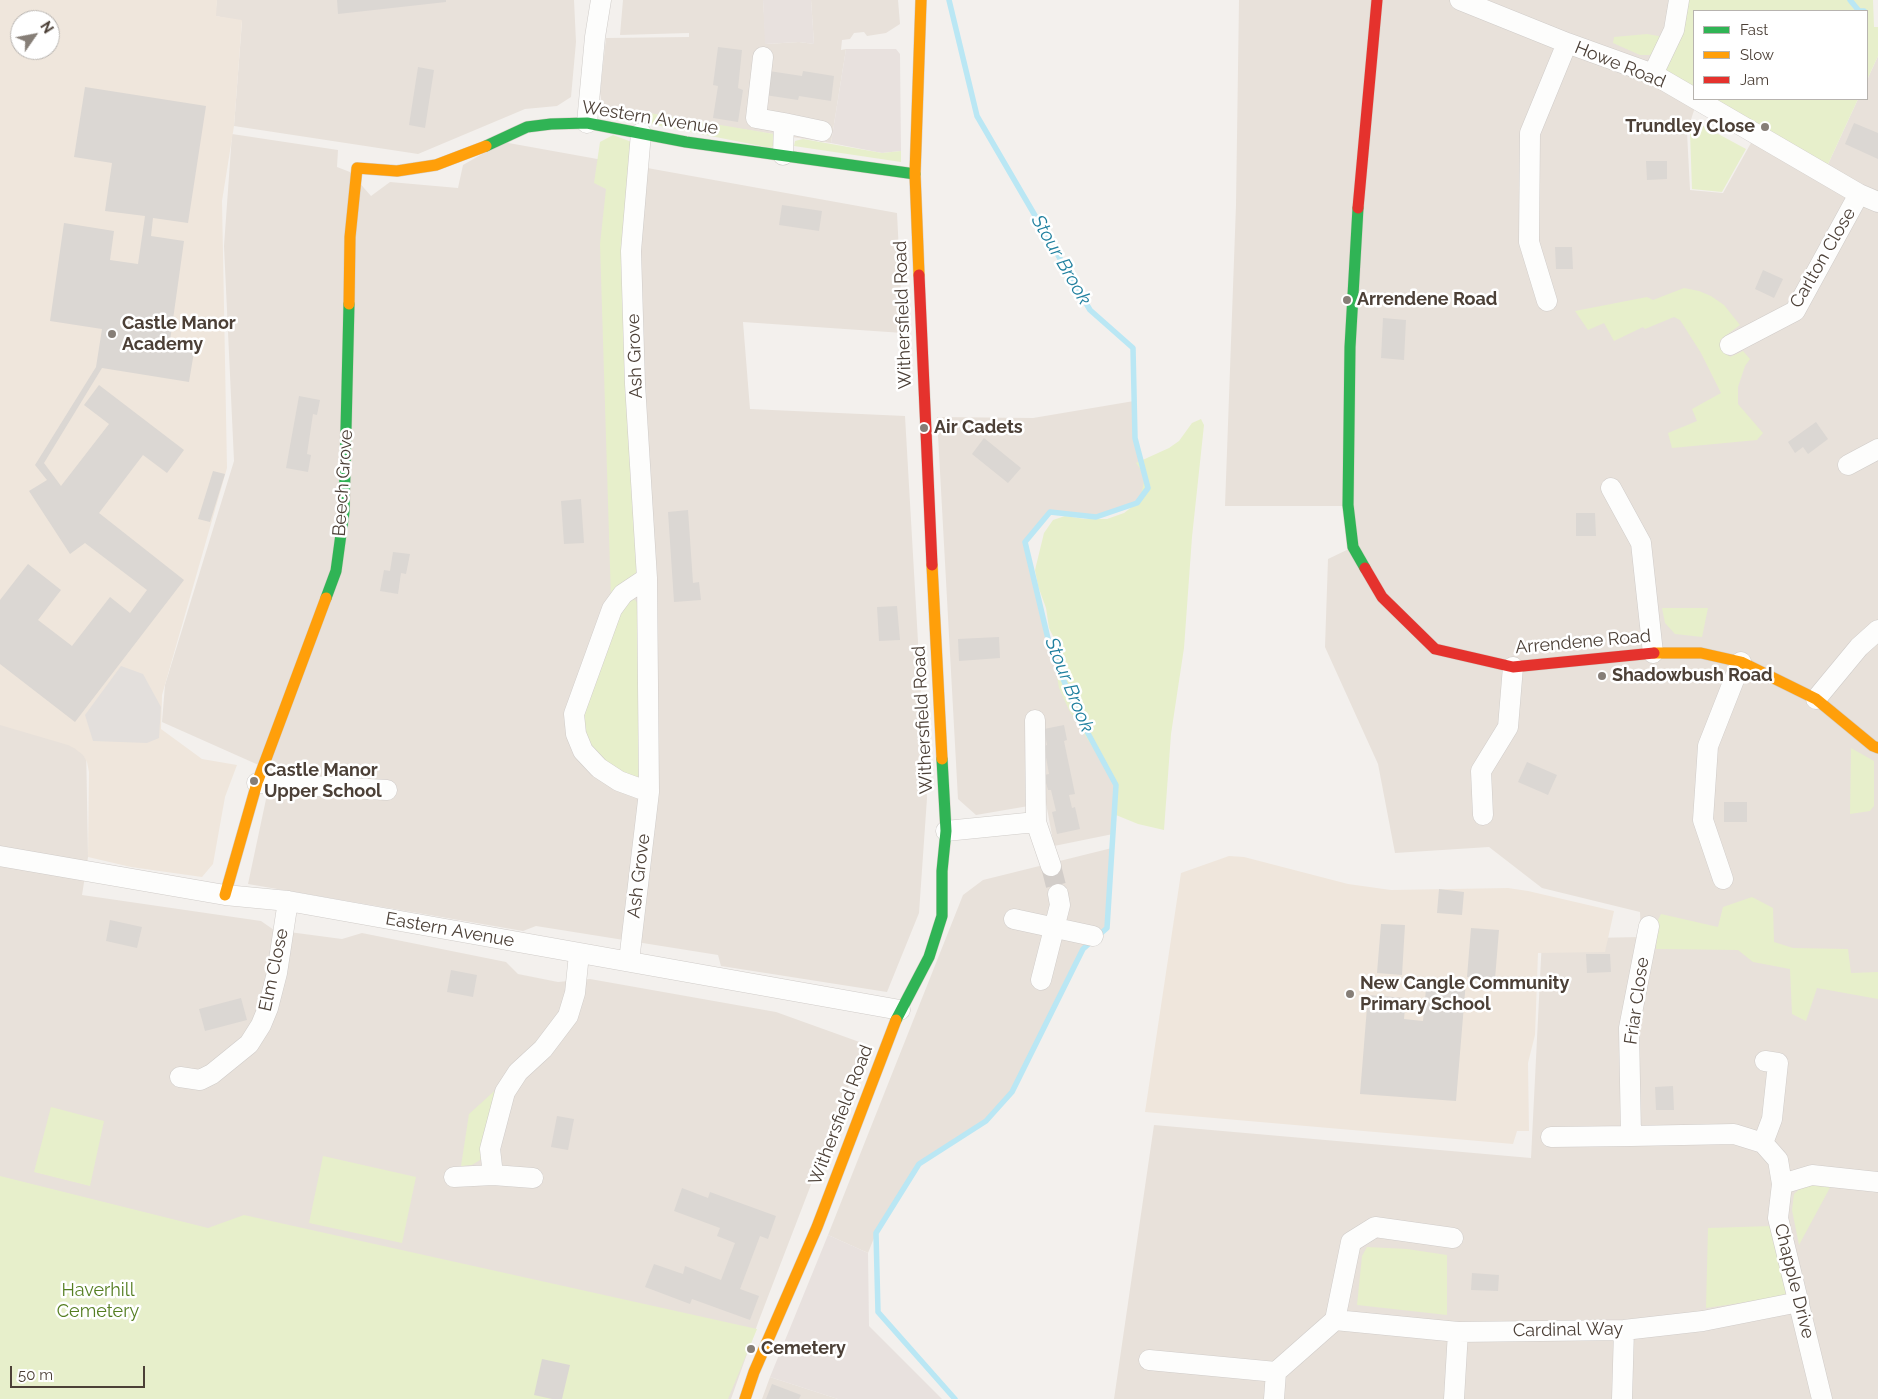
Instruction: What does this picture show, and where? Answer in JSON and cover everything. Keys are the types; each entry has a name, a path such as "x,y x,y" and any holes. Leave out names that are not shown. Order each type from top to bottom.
{"street":[{"path":"588,123 595,37 601,0"},
{"name":"Withersfield Road","path":"745,1399 754,1372 817,1227 900,1010 929,957 942,916 942,871 946,831 924,417 915,174 921,0"},
{"name":"Arrendene Road","path":"1378,0 1359,198 1350,347 1348,506 1353,547 1382,597 1435,649 1513,668 1653,653 1701,652 1741,662 1816,699 1873,746 1878,748"},
{"name":"Howe Road","path":"1460,0 1567,43 1653,74 1693,97"},
{"path":"1653,74 1674,30 1679,0"},
{"path":"1547,301 1529,242 1530,133 1567,43"},
{"path":"763,57 756,118 822,131"},
{"name":"Howe Road","path":"1698,100 1859,194 1878,202"},
{"name":"Western Avenue","path":"357,168 397,171 436,165 476,150 527,127 588,123 783,156 915,174"},
{"path":"783,156 784,123"},
{"name":"Ash Grove","path":"629,961 649,792 647,578 635,384 631,250 641,133"},
{"name":"Beech Grove","path":"225,896 257,783 336,571 344,512 348,402 350,237 357,168"},
{"name":"Carlton Close","path":"1730,345 1795,311 1859,194"},
{"path":"1848,465 1878,450"},
{"path":"1611,488 1641,543 1653,653"},
{"path":"647,578 623,594 612,609 574,714 576,734 583,750 599,768 619,780 649,792"},
{"path":"1816,699 1859,648 1878,630"},
{"path":"1723,879 1703,820 1708,746 1741,662"},
{"path":"1483,816 1482,771 1508,727 1513,668"},
{"path":"1035,720 1036,822 1051,866"},
{"path":"257,783 387,790"},
{"path":"946,831 1036,822"},
{"name":"Eastern Avenue","path":"0,856 225,896 288,901 900,1010"},
{"path":"1041,980 1060,905 1058,894"},
{"name":"Elm Close","path":"180,1077 200,1080 212,1074 249,1044 261,1025 268,1008 277,972 288,901"},
{"path":"1014,919 1093,936"},
{"name":"Friar Close","path":"1630,1136 1629,1028 1649,926"},
{"path":"494,1175 490,1149 505,1092 518,1072 543,1049 568,1016 575,993 579,954"},
{"path":"1551,1138 1734,1134 1762,1143 1772,1119 1778,1063 1765,1061"},
{"name":"Chapple Drive","path":"1762,1143 1778,1160 1782,1184 1778,1218 1822,1399"},
{"path":"1782,1184 1812,1174 1878,1182"},
{"path":"454,1177 494,1175 533,1178"},
{"path":"1274,1399 1276,1372 1335,1320 1351,1242 1375,1227 1453,1238"},
{"name":"Cardinal Way","path":"1335,1320 1458,1332 1624,1330 1703,1321 1799,1302"},
{"path":"1622,1399 1624,1330"},
{"path":"1454,1399 1458,1332"},
{"path":"1149,1360 1276,1372"}],"shaded area":[{"name":"Castle Manor Academy","path":"0,0 217,0 216,16 242,20 234,126 222,201 227,468 162,695 161,729 202,759 237,765 225,797 213,864 202,877 131,867 88,857 89,772 83,755 68,745 0,725"},
{"path":"217,0 574,0 576,42 571,97 557,106 525,109 418,154 234,126 242,21 215,16"},
{"path":"623,0 763,0 766,44 799,42 814,44 811,0 898,0 900,24 886,33 867,36 864,32 854,33 850,39 842,40 841,50 846,49 831,143 683,120 644,112 640,122 606,110 602,104 600,93 606,38 689,37 689,33 620,35"},
{"path":"763,0 811,0 814,44 799,42 765,44"},
{"path":"1239,0 1679,0 1674,30 1693,89 1693,100 1697,101 1687,132 1690,190 1723,193 1756,134 1824,173 1858,100 1868,100 1868,78 1878,56 1878,1399 1114,1399 1154,1125 1531,1158 1542,939 1641,937 1640,912 1542,888 1489,847 1395,853 1378,764 1325,647 1328,559 1353,547 1348,506 1225,506 1236,205"},
{"path":"846,49 896,49 900,54 901,151 882,153 831,143"},
{"path":"232,134 338,150 337,167 350,172 371,196 390,182 458,188 463,165 503,142 897,213 903,333 743,322 750,409 905,416 927,798 919,913 887,992 721,966 718,955 536,926 523,931 248,884 272,771 162,722 165,685 234,461 224,246"},
{"path":"1134,401 1135,438 1148,488 1137,503 1096,517 1050,512 1025,543 1050,647 1077,713 1116,785 1113,834 1054,846 1046,803 976,815 958,799 937,417 1033,418"},
{"path":"121,666 143,674 161,707 159,738 147,743 93,741 85,715"},
{"path":"0,714 86,742 88,857 82,895 261,921 274,930 342,939 362,933 506,962 518,974 558,982 590,979 776,1012 865,1044 759,1320 731,1399 0,1399"},
{"path":"1112,848 1107,928 1083,949 1012,1092 986,1121 919,1164 876,1233 868,1253 828,1235 963,895 983,880"},
{"name":"New Cangle Community Primary School","path":"1229,856 1244,857 1348,884 1391,890 1508,888 1614,911 1605,952 1538,953 1535,1035 1528,1063 1529,1131 1517,1131 1513,1144 1145,1112 1181,873"},
{"path":"828,1235 868,1253 869,1326 942,1399 838,1399 770,1377"},
{"path":"770,1377 838,1399 762,1399"}],"green space":[{"path":"1679,0 1873,0 1874,27 1878,27 1878,56 1868,78 1868,10 1693,10 1693,99 1653,74 1674,30"},
{"path":"1647,34 1664,37 1659,51 1650,55 1640,55 1613,43 1614,37"},
{"path":"1695,100 1858,100 1824,173"},
{"path":"643,112 774,134 778,140 771,148 640,122"},
{"path":"1696,122 1746,149 1722,192 1692,189 1690,132"},
{"path":"613,135 637,144 639,572 611,599 600,244 606,189 594,183 600,142"},
{"path":"803,139 882,153 901,151 901,162 794,146 795,141"},
{"path":"1684,288 1711,296 1724,305 1740,325 1720,340 1730,357 1743,351 1750,359 1745,366 1738,387 1738,404 1763,433 1757,440 1672,448 1668,433 1697,421 1692,409 1721,393 1701,353 1680,320 1674,317 1645,329 1643,327 1614,341 1604,323 1588,330 1575,311 1647,297 1653,300"},
{"path":"1201,419 1204,425 1192,537 1184,648 1171,734 1164,830 1138,824 1116,815 1116,794 1112,778 1069,710 1059,688 1056,671 1056,642 1049,628 1046,608 1038,586 1035,570 1044,533 1053,520 1065,516 1085,519 1107,519 1124,513 1137,503 1142,491 1145,476 1136,463 1169,448 1179,441 1192,423"},
{"path":"631,597 640,608 640,772 638,777 633,779 590,751 579,715 617,614"},
{"path":"1662,608 1708,608 1702,637 1675,634 1665,623"},
{"path":"1851,748 1874,761 1874,806 1870,811 1850,814"},
{"path":"1752,897 1773,908 1774,942 1793,948 1848,949 1851,973 1878,972 1878,999 1817,988 1806,1021 1792,1014 1790,969 1753,962 1738,950 1656,949 1658,920 1661,914 1718,927 1723,907"},
{"path":"502,1084 486,1153 472,1165 461,1166 469,1114"},
{"path":"51,1107 104,1121 90,1186 34,1172"},
{"path":"323,1156 416,1177 402,1243 309,1223"},
{"name":"Haverhill Cemetery","path":"0,1176 208,1228 244,1215 757,1329 728,1399 0,1399"},
{"path":"1833,1182 1799,1245 1792,1210 1794,1194 1806,1183"},
{"path":"1773,1226 1788,1296 1706,1308 1708,1228"},
{"path":"1367,1247 1407,1249 1447,1255 1447,1315 1357,1305 1362,1256"}],"building":[{"path":"337,0 446,0 446,2 338,14"},
{"path":"718,47 742,50 738,88 743,90 738,122 713,118 718,86 713,85"},
{"path":"418,67 434,70 425,128 409,125"},
{"path":"769,71 802,76 803,71 834,76 831,101 799,96 798,100 765,95"},
{"path":"85,87 206,106 188,223 153,218 151,236 184,241 169,348 194,352 189,382 102,368 44,463 61,486 109,424 84,405 99,385 184,450 167,473 143,455 99,513 184,580 75,722 0,664 0,600 28,564 61,590 38,620 72,646 110,597 130,613 147,590 85,543 70,554 29,491 47,480 35,465 96,367 102,329 50,321 64,223 114,231 110,260 138,264 145,216 105,211 112,163 74,157"},
{"path":"1854,123 1878,133 1878,159 1845,144"},
{"path":"1646,161 1667,161 1667,179 1647,180"},
{"path":"782,205 822,211 819,231 779,225"},
{"path":"1555,247 1572,247 1573,269 1556,269"},
{"path":"1763,270 1783,279 1774,298 1755,289"},
{"path":"1383,318 1406,320 1404,360 1381,358"},
{"path":"299,396 320,400 317,415 313,414 307,454 311,455 308,472 286,468"},
{"path":"1816,422 1828,439 1808,454 1803,447 1795,453 1788,442"},
{"path":"984,438 1021,468 1008,483 972,454"},
{"path":"213,471 225,474 210,522 198,519"},
{"path":"581,499 584,543 564,544 561,501"},
{"path":"688,510 693,583 699,582 701,600 674,602 668,512"},
{"path":"1576,513 1595,513 1596,536 1576,536"},
{"path":"393,552 410,554 406,574 401,573 398,594 380,591 384,570 390,571"},
{"path":"897,606 900,640 879,641 877,607"},
{"path":"999,637 1000,658 959,661 958,639"},
{"path":"1064,725 1067,740 1064,741 1075,794 1069,795 1072,808 1075,807 1080,829 1057,834 1052,812 1056,811 1051,790 1048,790 1044,775 1049,774 1044,746 1047,745 1044,729"},
{"path":"1527,762 1557,775 1548,795 1518,782"},
{"path":"1724,802 1747,802 1747,822 1724,822"},
{"path":"1439,889 1464,892 1462,915 1437,913"},
{"path":"110,920 142,927 137,948 106,941"},
{"path":"1381,924 1405,925 1402,975 1377,973"},
{"path":"1471,928 1499,930 1495,979 1467,977"},
{"path":"1586,954 1610,954 1611,972 1587,973"},
{"path":"451,970 477,975 473,997 447,992"},
{"path":"1427,978 1466,981 1456,1101 1360,1094 1368,995 1406,998 1404,1019 1423,1021"},
{"path":"241,998 247,1020 205,1031 199,1009"},
{"path":"1673,1086 1674,1110 1656,1110 1655,1087"},
{"path":"557,1116 574,1119 568,1150 551,1147"},
{"path":"682,1188 708,1198 710,1192 776,1216 768,1239 760,1236 740,1289 759,1296 750,1320 692,1299 690,1304 645,1287 654,1264 683,1274 685,1266 721,1280 735,1243 717,1236 720,1228 674,1211"},
{"path":"1472,1273 1499,1275 1498,1291 1471,1290"},
{"path":"542,1359 570,1365 562,1399 534,1395"},
{"path":"772,1384 801,1395 799,1399 766,1399"}],"waterway":[{"name":"Stour Brook","path":"949,0 977,116 1090,310 1133,348 1135,438 1148,488 1137,503 1096,517 1050,512 1025,542 1050,647 1077,713 1116,785 1107,928 1083,949 1012,1092 986,1121 919,1164 876,1233 878,1312 955,1399"},
{"path":"1850,0 1858,10"}],"tunnel":[{"path":"1051,866 1058,894"}],"traffic: fast":[{"path":"486,146 527,127 587,123 686,142 915,174"},
{"path":"1358,208 1350,347 1348,505 1353,547 1365,568"},
{"path":"326,598 336,571 344,512 349,304"},
{"path":"896,1020 929,957 942,916 942,871 946,831 942,759"}],"traffic: slow":[{"path":"919,275 915,174 921,0"},
{"path":"349,304 350,237 357,168 397,171 436,165 486,146"},
{"path":"932,565 942,759"},
{"path":"225,895 257,783 326,598"},
{"path":"1654,653 1701,653 1741,662 1816,699 1873,746 1878,748"},
{"path":"745,1399 754,1372 817,1227 896,1020"}],"traffic: jam":[{"path":"1358,208 1377,0"},
{"path":"919,275 932,565"},
{"path":"1365,568 1382,597 1435,649 1513,667 1654,653"}],"place":[{"name":"Trundley Close","path":"1765,127"},
{"name":"Arrendene Road","path":"1347,300"},
{"name":"Castle Manor Academy","path":"112,334"},
{"name":"Air Cadets","path":"924,428"},
{"name":"Shadowbush Road","path":"1602,676"},
{"name":"Castle Manor Upper School","path":"254,781"},
{"name":"New Cangle Community Primary School","path":"1350,994"},
{"name":"Cemetery","path":"751,1349"}]}
